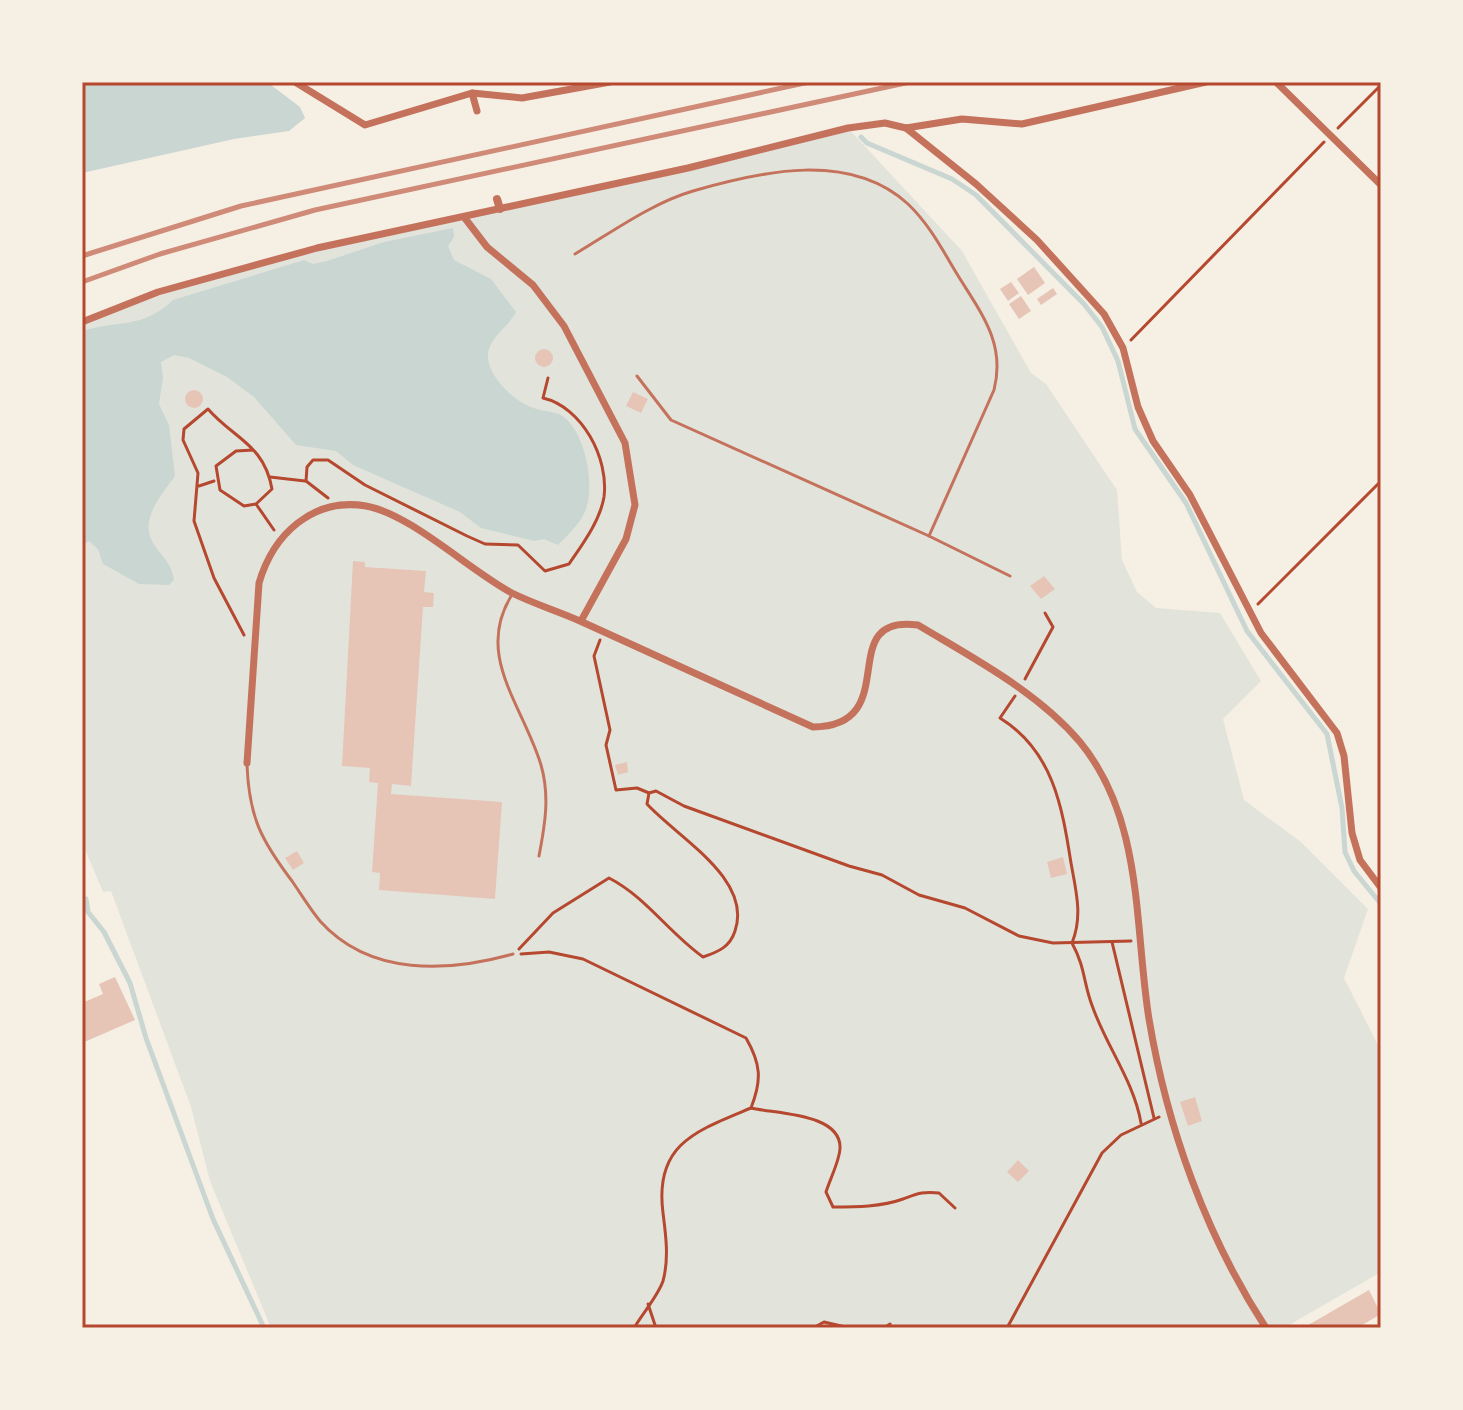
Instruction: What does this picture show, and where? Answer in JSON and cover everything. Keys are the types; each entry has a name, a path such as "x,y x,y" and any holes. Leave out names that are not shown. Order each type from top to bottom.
{"street":[{"path":"295,82 365,125 472,93 522,98 610,82"},
{"path":"82,322 158,292 317,248 848,128 885,123 906,128 962,119 1022,124 1206,82"},
{"path":"1276,82 1381,185"},
{"path":"472,93 477,111"},
{"path":"906,128 976,184 1037,240 1104,314 1123,348 1138,407 1153,441 1190,495 1252,610 1261,633 1337,733 1344,756 1352,833 1360,860 1381,888"},
{"path":"497,199 500,209"},
{"path":"464,217 487,247 533,285 564,326 625,443 635,505 626,539 581,621"},
{"path":"247,763 259,583 267,556 279,537 310,514 334,506 367,506 395,517 513,593 813,727 835,727 852,718 863,701 870,650 883,632 903,623 918,625 1060,720 1081,743 1114,800 1133,868 1149,1019 1170,1113 1214,1237 1266,1328"}],"lane":[{"path":"575,254 692,191 794,170 835,170 867,178 906,202 927,224 987,321 1000,367 994,390 929,536"},
{"path":"637,376 671,420 929,536 1010,576"},
{"path":"513,593 496,629 496,651 541,765 547,793 539,856"},
{"path":"247,763 249,801 257,828 320,921 337,937 380,958 411,966 444,969 513,954"}],"path":[{"path":"1123,348 1381,85"},
{"path":"306,481 307,467 313,460 328,460 365,485 467,536 485,544 518,545 545,571 558,570 569,564 577,552 597,517 604,497 596,454 580,419 570,408 543,398 548,378"},
{"path":"253,450 245,448 216,466 220,490 244,506 256,504 272,489 270,477 247,439 223,424 208,409 184,429 183,440 198,473 194,521 214,578 254,652"},
{"path":"270,477 306,481 327,496 334,506"},
{"path":"199,486 216,480"},
{"path":"1252,610 1381,481"},
{"path":"256,504 279,537"},
{"path":"1045,613 1053,627 1000,718 1018,729 1038,752 1060,796 1079,904 1079,925 1072,943 1084,965 1098,1021 1137,1101 1141,1123"},
{"path":"603,632 594,656 610,730 606,745 616,790 637,788 649,793 656,791 684,806 882,875 919,895 991,919 1019,936 1072,943 1140,941"},
{"path":"513,954 553,913 609,878 632,889 687,946 703,957 719,952 733,938 740,917 734,894 720,872 647,804 649,793"},
{"path":"1112,942 1154,1119"},
{"path":"513,954 549,952 583,959 746,1038 759,1060 760,1085 751,1108"},
{"path":"634,1328 662,1283 667,1244 661,1200 663,1172 674,1150 694,1132 751,1108 826,1123 836,1134 840,1149 826,1192 833,1207 875,1205 902,1199 919,1191 939,1193 955,1208"},
{"path":"1007,1328 1102,1153 1141,1123 1170,1113"},
{"path":"648,1304 656,1328"},
{"path":"813,1328 824,1322 850,1328"},
{"path":"884,1328 890,1324"}],"shaded area":[{"path":"82,82 267,82 300,107 305,118 289,131 234,139 82,173"},
{"path":"848,128 962,251 1031,373 1046,384 1117,490 1122,560 1137,592 1156,608 1220,613 1261,681 1223,719 1244,800 1301,842 1368,909 1344,978 1381,1051 1381,1272 1284,1328 271,1328 210,1181 191,1107 111,891 103,892 82,842 82,322 158,292 317,248"},
{"path":"453,228 454,237 448,246 454,260 491,279 516,312 491,345 488,358 493,373 510,394 524,404 561,415 582,444 588,470 587,506 579,522 558,545 544,539 534,541 481,528 460,512 353,465 336,451 296,445 254,397 227,377 189,358 174,355 161,362 163,378 159,404 169,425 175,476 153,509 149,527 150,537 169,566 174,580 169,585 139,584 103,564 98,549 89,541 82,545 82,331 141,320 173,300 304,260 313,264 327,261 384,242"}],"building":[{"path":"1034,267 1045,283 1028,295 1017,279"},
{"path":"1011,282 1019,293 1008,301 1000,289"},
{"path":"1053,288 1057,294 1041,305 1037,299"},
{"path":"1021,296 1031,311 1019,319 1009,304"},
{"path":"544,349 553,358 544,367 535,358"},
{"path":"194,390 203,399 194,408 185,399"},
{"path":"633,392 648,399 641,413 626,406"},
{"path":"353,561 365,562 365,567 426,571 424,592 434,593 433,607 423,607 411,786 392,784 391,794 502,802 495,899 379,890 380,873 372,872 378,783 369,782 370,768 342,766"},
{"path":"1044,576 1055,589 1041,599 1030,586"},
{"path":"627,762 628,772 618,775 615,765"},
{"path":"297,851 304,863 293,870 285,858"},
{"path":"1063,857 1067,874 1051,878 1047,862"},
{"path":"115,977 135,1020 82,1043 82,1003 103,994 99,984"},
{"path":"1195,1097 1202,1121 1188,1126 1180,1102"},
{"path":"1018,1160 1029,1171 1018,1182 1007,1172"},
{"path":"1369,1290 1381,1314 1357,1328 1303,1328"}],"waterway":[{"path":"861,137 867,143 952,179 976,195 1084,304 1102,327 1118,361 1135,429 1186,503 1247,631 1327,734 1342,808 1345,852 1354,871 1381,904"},
{"path":"86,899 88,912 104,932 130,983 146,1038 213,1219 264,1328"}],"railway":[{"path":"82,256 241,206 809,82"},
{"path":"82,282 160,254 315,210 910,82"}]}
